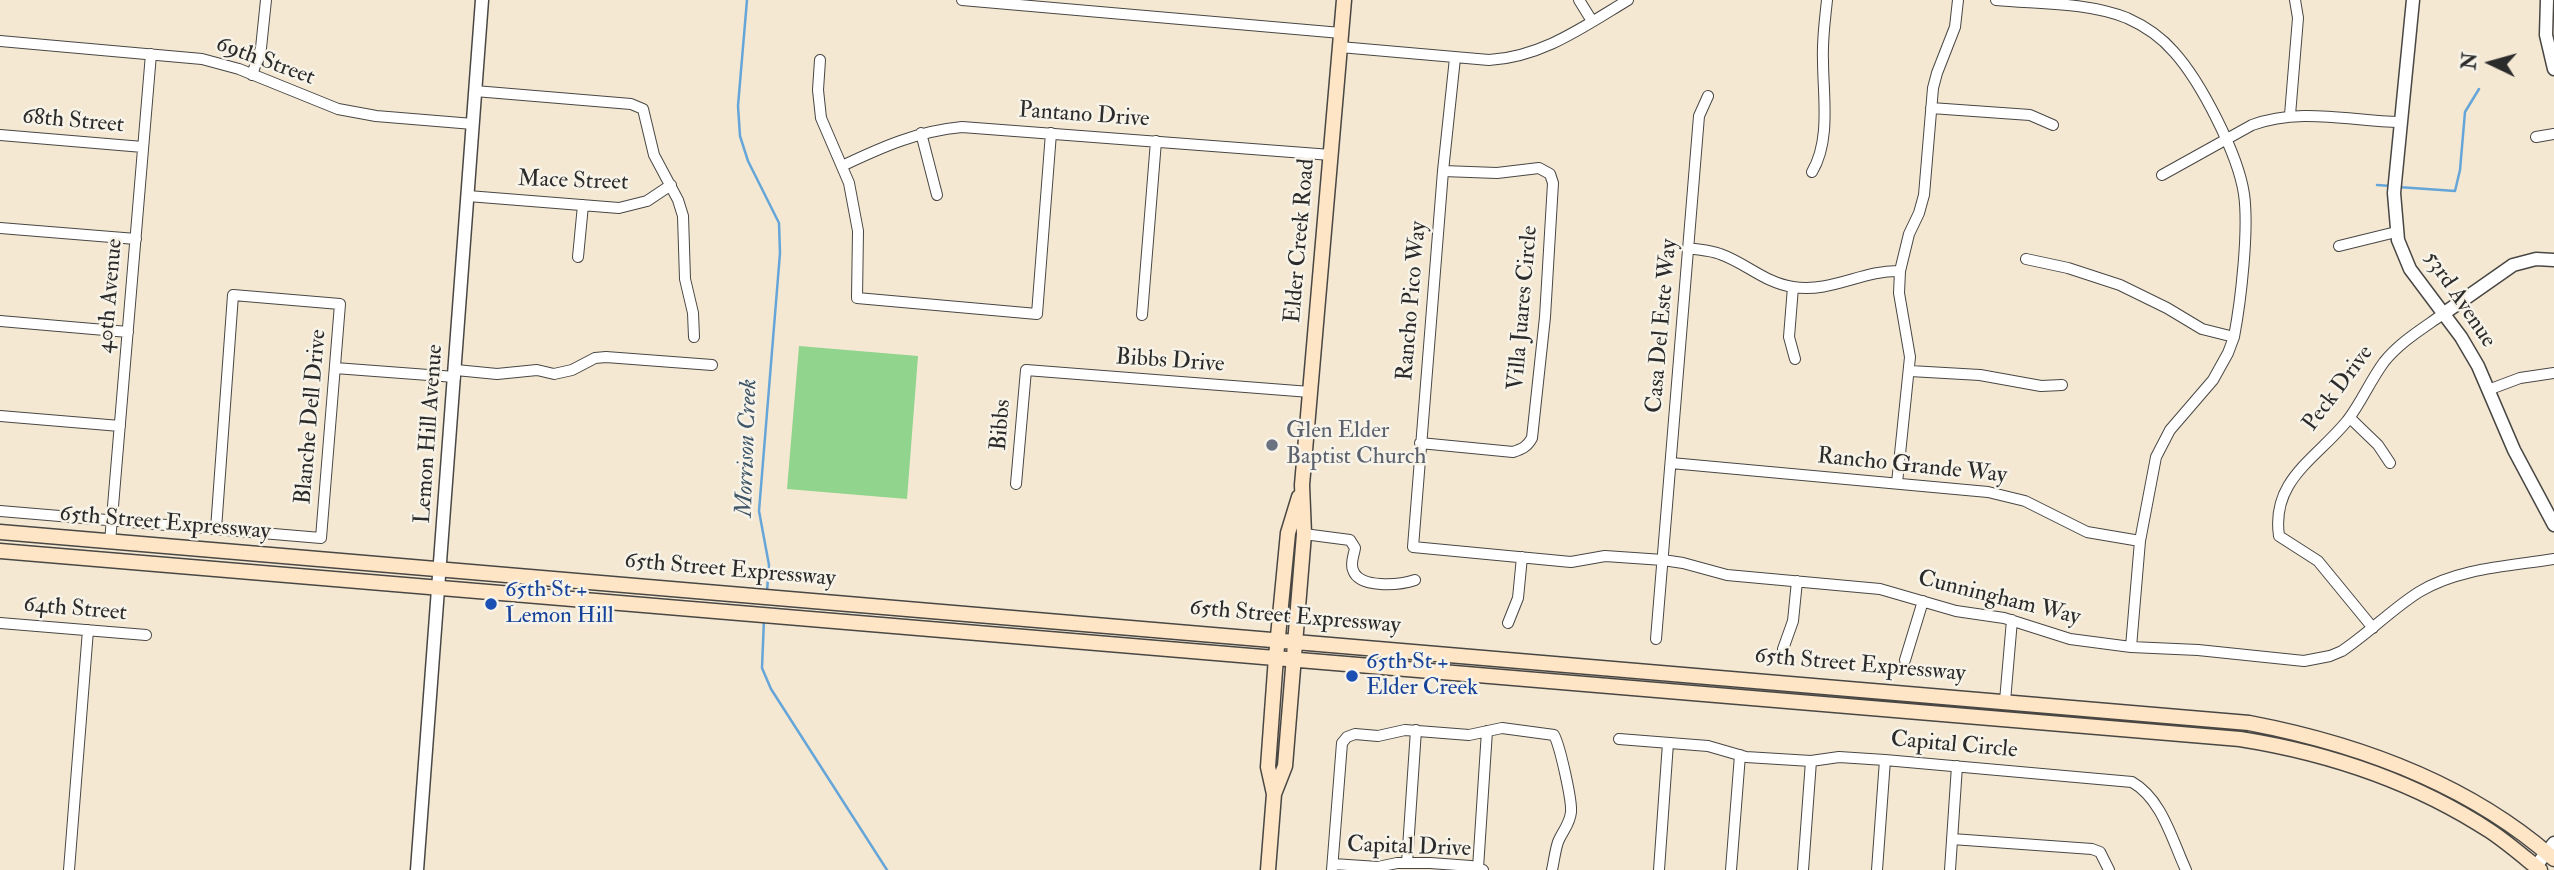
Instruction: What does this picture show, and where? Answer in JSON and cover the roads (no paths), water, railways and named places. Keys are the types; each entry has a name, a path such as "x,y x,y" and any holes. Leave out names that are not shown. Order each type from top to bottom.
{"main road":[{"name":"Elder Creek Road","path":"1268,870 1274,794 1285,766 1295,659 1304,534 1302,485 1344,0"},
{"name":"Elder Creek Road","path":"1274,794 1268,767 1276,657 1288,533 1302,485"},
{"name":"65th Street Expressway","path":"0,532 2249,723 2332,741 2384,759 2444,786 2551,851"},
{"name":"65th Street Expressway","path":"0,551 2240,739 2272,744 2341,762 2396,782 2476,822 2538,868"}],"street":[{"path":"252,75 262,41 266,0"},
{"name":"Lemon Hill Avenue","path":"417,870 482,0"},
{"path":"962,0 1341,40 1455,58 1489,60 1524,56 1552,45 1628,0"},
{"path":"1579,0 1592,21"},
{"path":"1812,173 1821,151 1827,0"},
{"path":"1897,484 1910,371 1909,341 1899,293 1899,271 1924,195 1931,108 1937,73 1955,27 1958,0"},
{"path":"1996,0 2094,9 2112,13 2146,28 2173,50 2185,64 2227,138 2241,177 2245,207 2234,337 2213,380 2180,417 2162,443 2152,475 2140,541 2131,647"},
{"path":"2290,115 2298,18 2295,0"},
{"name":"53rd Avenue","path":"2413,0 2395,180 2396,232 2410,269 2467,346 2514,450 2554,525"},
{"path":"2547,0 2546,34 2554,69"},
{"name":"69th Street","path":"0,41 202,59 222,63 317,102 359,114 473,124"},
{"name":"40th Avenue","path":"110,542 151,54"},
{"name":"Rancho Pico Way","path":"1413,547 1443,170 1455,58"},
{"path":"820,60 818,90 821,118 842,166 854,205 858,231 857,298 1037,314 1051,133"},
{"path":"475,91 631,104 643,108 654,155 678,200 685,227 685,279 693,313 694,337"},
{"name":"Casa Del Este Way","path":"1656,639 1699,116 1708,96"},
{"path":"1931,108 2031,115 2053,125"},
{"path":"2162,175 2252,125 2290,115 2400,122"},
{"name":"Pantano Drive","path":"842,166 898,140 921,133 962,127 1331,155"},
{"path":"921,133 937,195"},
{"path":"2536,137 2554,134"},
{"name":"68th Street","path":"0,135 143,147"},
{"path":"1142,315 1156,141"},
{"name":"Villa Juares Circle","path":"1420,443 1513,452 1528,444 1532,438 1545,317 1553,183 1550,174 1539,168 1497,173 1443,170"},
{"name":"Mace Street","path":"468,196 619,208 648,201 671,185"},
{"path":"578,257 583,205"},
{"path":"0,228 136,239"},
{"path":"2339,246 2396,232"},
{"path":"1688,248 1722,254 1764,278 1793,287 1825,288 1877,272 1899,271"},
{"path":"2026,259 2107,280 2143,295 2202,329 2234,337"},
{"name":"Peck Drive","path":"2373,628 2318,561 2278,536 2276,521 2282,498 2299,468 2350,418 2390,355 2405,341 2513,265 2536,259 2554,260"},
{"path":"1793,287 1789,337 1795,359"},
{"name":"Blanche Dell Drive","path":"233,295 340,304 321,538 216,529 233,295"},
{"path":"0,321 128,332"},
{"path":"335,368 456,374 537,370 554,374 572,370 595,358 606,357 712,365"},
{"name":"Bibbs Drive","path":"1026,370 1310,392"},
{"name":"Bibbs","path":"1016,484 1026,370"},
{"path":"1910,371 1980,375 2041,386 2062,385"},
{"path":"2488,390 2521,378 2554,373"},
{"path":"0,416 120,426"},
{"path":"2350,418 2378,445 2390,463"},
{"name":"Rancho Grande Way","path":"1671,463 1988,492 2010,496 2035,506 2087,532 2140,541"},
{"path":"0,511 216,529"},
{"path":"1304,534 1350,540 1355,548 1352,568 1354,574 1364,582 1402,585 1415,580"},
{"name":"Cunningham Way","path":"1413,547 1571,562 1605,556 1683,562 1727,575 1880,589 1956,611 1989,614 2012,620 2070,639 2131,647 2198,650 2304,661 2342,651 2412,598 2441,582 2463,575 2554,559"},
{"path":"1508,623 1518,598 1522,557"},
{"path":"1783,649 1793,621 1797,581"},
{"path":"1905,660 1923,601"},
{"path":"2006,701 2012,620"},
{"name":"64th Street","path":"0,623 146,635"},
{"path":"69,870 88,630"},
{"path":"1333,867 1342,743 1347,737 1355,734 1378,736 1394,730 1469,735 1502,728 1554,735 1561,749 1562,771 1571,811 1557,844 1552,870"},
{"path":"1407,863 1416,730"},
{"path":"1481,869 1488,731"},
{"name":"Capital Circle","path":"1619,739 1708,746 1740,755 1811,761 1839,757 1885,760 2132,782 2145,789 2155,801 2186,870"},
{"path":"1659,870 1668,743"},
{"path":"1731,870 1740,755"},
{"path":"1877,870 1885,760"},
{"path":"1803,870 1811,761"},
{"path":"1950,870 1957,765"},
{"path":"1952,839 2092,849 2100,852 2109,870"},
{"path":"2538,868 2551,851"},
{"name":"Capital Drive","path":"1333,867 1430,863 1481,869"}],"waterway":[{"name":"Morrison Creek","path":"747,0 738,106 740,136 748,161 779,223 780,253 759,511 769,565 767,591"},
{"path":"2398,187 2455,191 2460,170 2465,112 2479,89"},
{"path":"2377,185 2391,186"},
{"name":"Morrison Creek","path":"764,619 762,668 771,689 887,870"}],"place":[{"name":"Glen Elder Baptist Church","path":"1272,445"},
{"name":"65th St + Lemon Hill","path":"491,604"},
{"name":"65th St + Elder Creek","path":"1352,676"}]}
